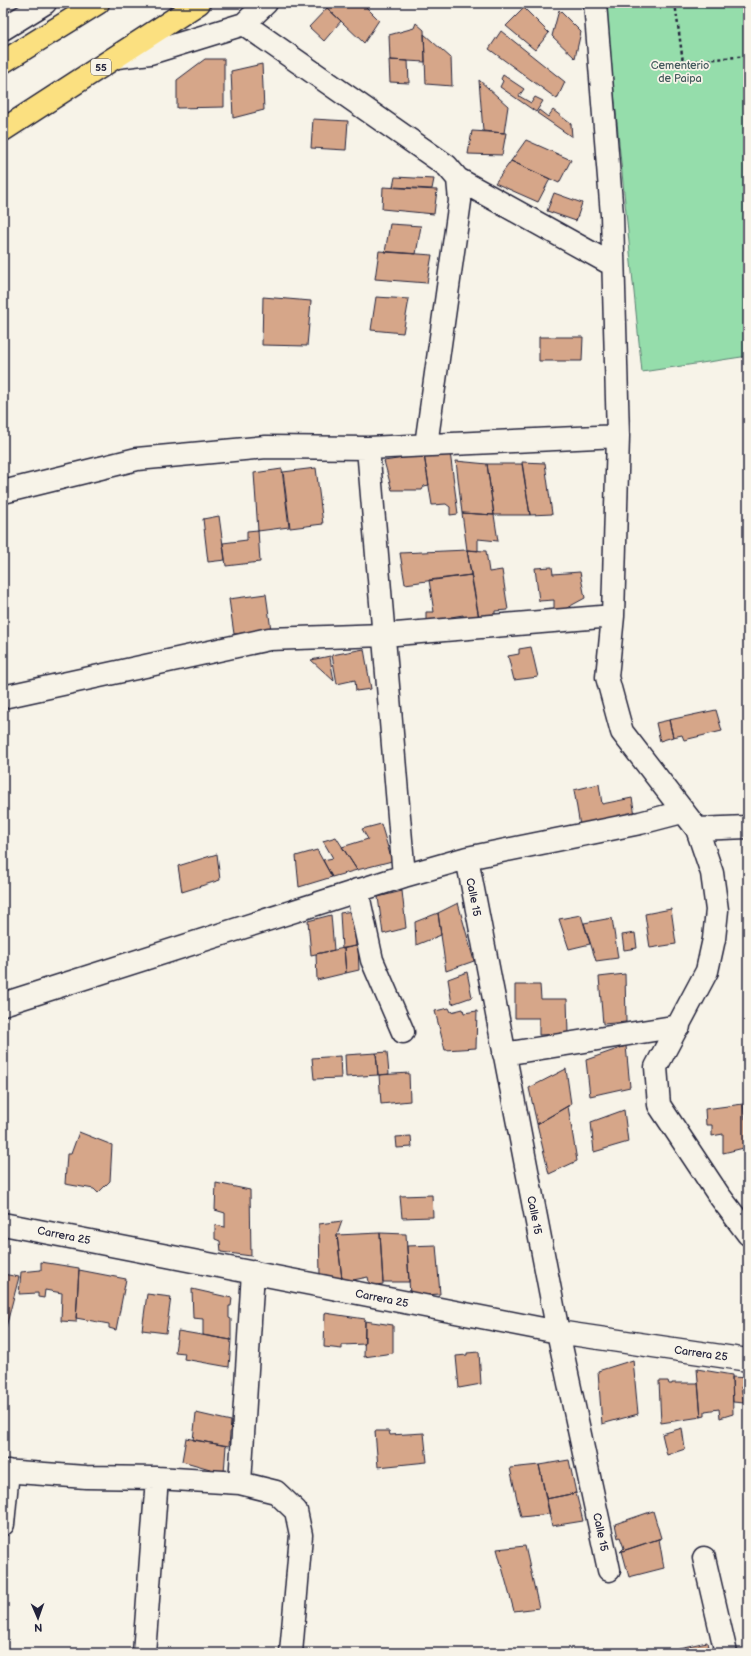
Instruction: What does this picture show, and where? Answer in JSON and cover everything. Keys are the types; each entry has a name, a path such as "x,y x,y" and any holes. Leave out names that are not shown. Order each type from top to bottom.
{"highway":[{"path":"3,62 98,3"},
{"name":"55","path":"3,130 199,3"}],"street":[{"path":"3,29 45,3"},
{"path":"116,57 150,53 244,24 266,3"},
{"path":"595,3 612,216 618,436 613,616 607,677 622,732 696,829 712,873 717,910 714,939 707,971 656,1067 659,1105 718,1194 748,1234"},
{"path":"244,24 447,166 458,179 613,265"},
{"path":"426,445 460,201 458,179"},
{"path":"3,492 137,459 266,447 368,448 618,436"},
{"path":"368,448 404,876"},
{"path":"3,696 269,639 384,635 613,616"},
{"path":"3,1004 357,890 467,858 640,823 682,812"},
{"path":"696,829 748,827"},
{"name":"Calle 15","path":"467,858 558,1332 609,1570"},
{"path":"357,890 372,960 403,1032"},
{"path":"504,1054 679,1026"},
{"name":"Carrera 25","path":"8,1230 253,1272 558,1332 748,1360"},
{"path":"240,1483 253,1272"},
{"path":"3,1524 6,1471 86,1477 157,1478 240,1483 276,1492 296,1511 301,1534 291,1653"},
{"path":"144,1653 157,1478"},
{"path":"704,1558 726,1653"}],"path":[{"path":"675,3 683,62 748,56"}],"green space":[{"name":"Cementerio de Paipa","path":"605,3 748,3 748,356 642,372"}],"building":[{"path":"322,3 362,3 379,20 364,43"},
{"path":"327,8 341,21 324,41 309,27"},
{"path":"524,8 549,33 535,50 506,26"},
{"path":"559,10 581,32 575,58 552,36"},
{"path":"416,23 424,30 425,62 390,60 389,35 414,28"},
{"path":"501,31 565,82 557,99 489,49"},
{"path":"424,34 451,58 452,86 426,84"},
{"path":"205,59 224,59 224,107 177,108 177,80"},
{"path":"389,60 408,61 409,83 390,82"},
{"path":"262,64 264,110 233,118 231,71"},
{"path":"503,75 524,89 519,96 531,103 535,97 543,101 536,112 500,87 503,81 501,79"},
{"path":"479,80 508,106 504,133 483,131"},
{"path":"539,110 548,117 553,110 571,124 572,137 537,113"},
{"path":"313,119 348,121 346,150 311,148"},
{"path":"472,131 506,133 502,155 468,154"},
{"path":"526,140 571,160 559,183 511,161"},
{"path":"511,161 550,179 538,202 495,183"},
{"path":"395,177 434,179 432,189 393,187"},
{"path":"383,187 437,190 434,214 382,209"},
{"path":"554,193 582,203 576,221 547,211"},
{"path":"390,224 421,226 416,254 385,252"},
{"path":"379,251 432,255 427,283 375,279"},
{"path":"263,297 311,301 307,346 262,345"},
{"path":"376,297 409,299 403,333 371,330"},
{"path":"539,337 583,337 582,361 539,361"},
{"path":"450,452 458,514 450,515 450,507 446,504 432,505 424,455"},
{"path":"424,455 429,485 424,486 422,490 392,490 384,461"},
{"path":"456,461 487,464 494,515 462,513"},
{"path":"522,462 545,463 552,514 530,515"},
{"path":"487,464 522,464 530,515 494,515"},
{"path":"316,468 323,524 290,528 283,472"},
{"path":"282,469 289,527 258,531 254,473"},
{"path":"462,513 494,515 498,541 478,539 478,551 467,550"},
{"path":"219,516 225,560 208,562 203,519"},
{"path":"258,530 260,562 226,566 223,543 247,540 247,531"},
{"path":"467,550 471,575 405,584 400,553"},
{"path":"467,550 486,551 489,572 502,570 508,610 495,611 495,616 479,617"},
{"path":"552,567 553,574 580,572 585,598 563,610 554,611 554,600 539,601 535,568"},
{"path":"471,575 479,619 463,619 463,615 451,617 451,622 426,622 426,612 434,612 429,580"},
{"path":"266,594 271,630 234,634 229,599"},
{"path":"531,647 538,677 514,680 508,656 519,654 519,649"},
{"path":"364,649 371,689 356,691 355,680 337,684 332,655"},
{"path":"330,656 330,658 334,681 311,660"},
{"path":"716,710 722,731 684,740 682,735 673,737 669,720"},
{"path":"669,720 673,737 660,741 656,723"},
{"path":"599,784 602,804 632,798 635,815 580,826 574,790"},
{"path":"381,824 392,861 357,870 342,847 368,839 362,829"},
{"path":"336,837 357,870 332,877 323,860 333,858 323,841"},
{"path":"317,850 332,877 299,887 296,856"},
{"path":"217,854 220,880 182,892 178,866"},
{"path":"402,891 406,928 383,934 378,897"},
{"path":"458,903 474,961 446,971 438,913"},
{"path":"671,909 676,944 650,948 645,914"},
{"path":"353,911 356,946 342,949 340,913"},
{"path":"438,913 441,935 416,945 415,922"},
{"path":"331,915 334,950 311,955 308,921"},
{"path":"581,915 590,944 569,949 559,919"},
{"path":"612,918 618,958 596,961 584,923"},
{"path":"635,933 637,948 624,950 622,935"},
{"path":"358,946 359,970 346,973 344,948"},
{"path":"344,948 346,973 317,980 316,954"},
{"path":"467,972 472,997 452,1004 448,979"},
{"path":"625,974 626,1022 603,1024 599,977"},
{"path":"515,985 540,985 541,999 567,999 568,1034 539,1035 539,1018 515,1018"},
{"path":"449,1008 451,1012 463,1009 464,1013 477,1011 476,1048 445,1050 435,1011"},
{"path":"626,1046 630,1087 590,1096 586,1060"},
{"path":"387,1052 389,1074 378,1075 376,1053"},
{"path":"376,1053 378,1075 346,1077 345,1055"},
{"path":"340,1056 341,1078 314,1079 312,1058"},
{"path":"566,1069 571,1104 537,1124 529,1088"},
{"path":"409,1073 410,1101 381,1104 379,1075"},
{"path":"743,1104 745,1119 748,1119 748,1147 723,1153 723,1134 712,1136 712,1125 706,1125 705,1109"},
{"path":"568,1106 577,1161 549,1174 537,1124"},
{"path":"624,1110 628,1142 594,1152 591,1122"},
{"path":"79,1132 112,1145 110,1181 98,1193 94,1189 65,1184 67,1154 71,1154"},
{"path":"411,1136 412,1147 397,1148 396,1137"},
{"path":"216,1183 250,1190 251,1256 221,1252 220,1241 215,1239 215,1225 225,1227 225,1213 215,1210"},
{"path":"432,1195 433,1217 402,1218 400,1196"},
{"path":"342,1221 337,1235 342,1279 328,1282 327,1275 320,1275 319,1224"},
{"path":"380,1233 406,1234 409,1282 383,1282"},
{"path":"380,1233 383,1284 370,1286 368,1277 353,1280 353,1284 342,1279 337,1235"},
{"path":"436,1245 440,1294 410,1296 407,1246"},
{"path":"41,1262 79,1268 76,1322 61,1321 62,1293 45,1290 44,1298 38,1297 38,1293 19,1294 21,1272 41,1270"},
{"path":"79,1270 126,1279 116,1330 109,1328 109,1324 76,1318"},
{"path":"3,1274 19,1277 6,1327 3,1326"},
{"path":"192,1289 232,1298 231,1306 229,1306 229,1318 231,1319 231,1340 203,1335 203,1319 193,1318"},
{"path":"147,1294 171,1297 166,1333 142,1330"},
{"path":"325,1313 365,1319 365,1344 342,1345 342,1349 324,1347"},
{"path":"365,1321 393,1325 393,1353 364,1357"},
{"path":"178,1331 231,1340 229,1367 184,1359 185,1353 175,1352"},
{"path":"479,1352 481,1384 459,1388 456,1356"},
{"path":"633,1360 638,1414 602,1424 598,1371"},
{"path":"697,1369 732,1375 733,1414 720,1418 719,1409 705,1411 705,1416 701,1417"},
{"path":"732,1377 748,1378 748,1389 741,1387 744,1403 733,1402"},
{"path":"659,1381 668,1381 669,1384 698,1383 701,1417 661,1423"},
{"path":"196,1413 231,1421 229,1446 193,1440"},
{"path":"682,1428 685,1449 667,1455 662,1434"},
{"path":"375,1431 389,1431 390,1435 424,1433 427,1462 378,1467"},
{"path":"186,1438 226,1446 224,1473 182,1461"},
{"path":"569,1460 576,1493 546,1499 539,1465"},
{"path":"539,1465 550,1514 521,1517 510,1468"},
{"path":"576,1493 583,1521 552,1526 546,1499"},
{"path":"653,1511 661,1538 620,1552 624,1548 620,1537 618,1538 615,1524"},
{"path":"659,1539 664,1568 629,1577 622,1551"},
{"path":"525,1546 539,1608 514,1611 497,1549"},
{"path":"707,1642 709,1653 674,1653 674,1649"}]}
